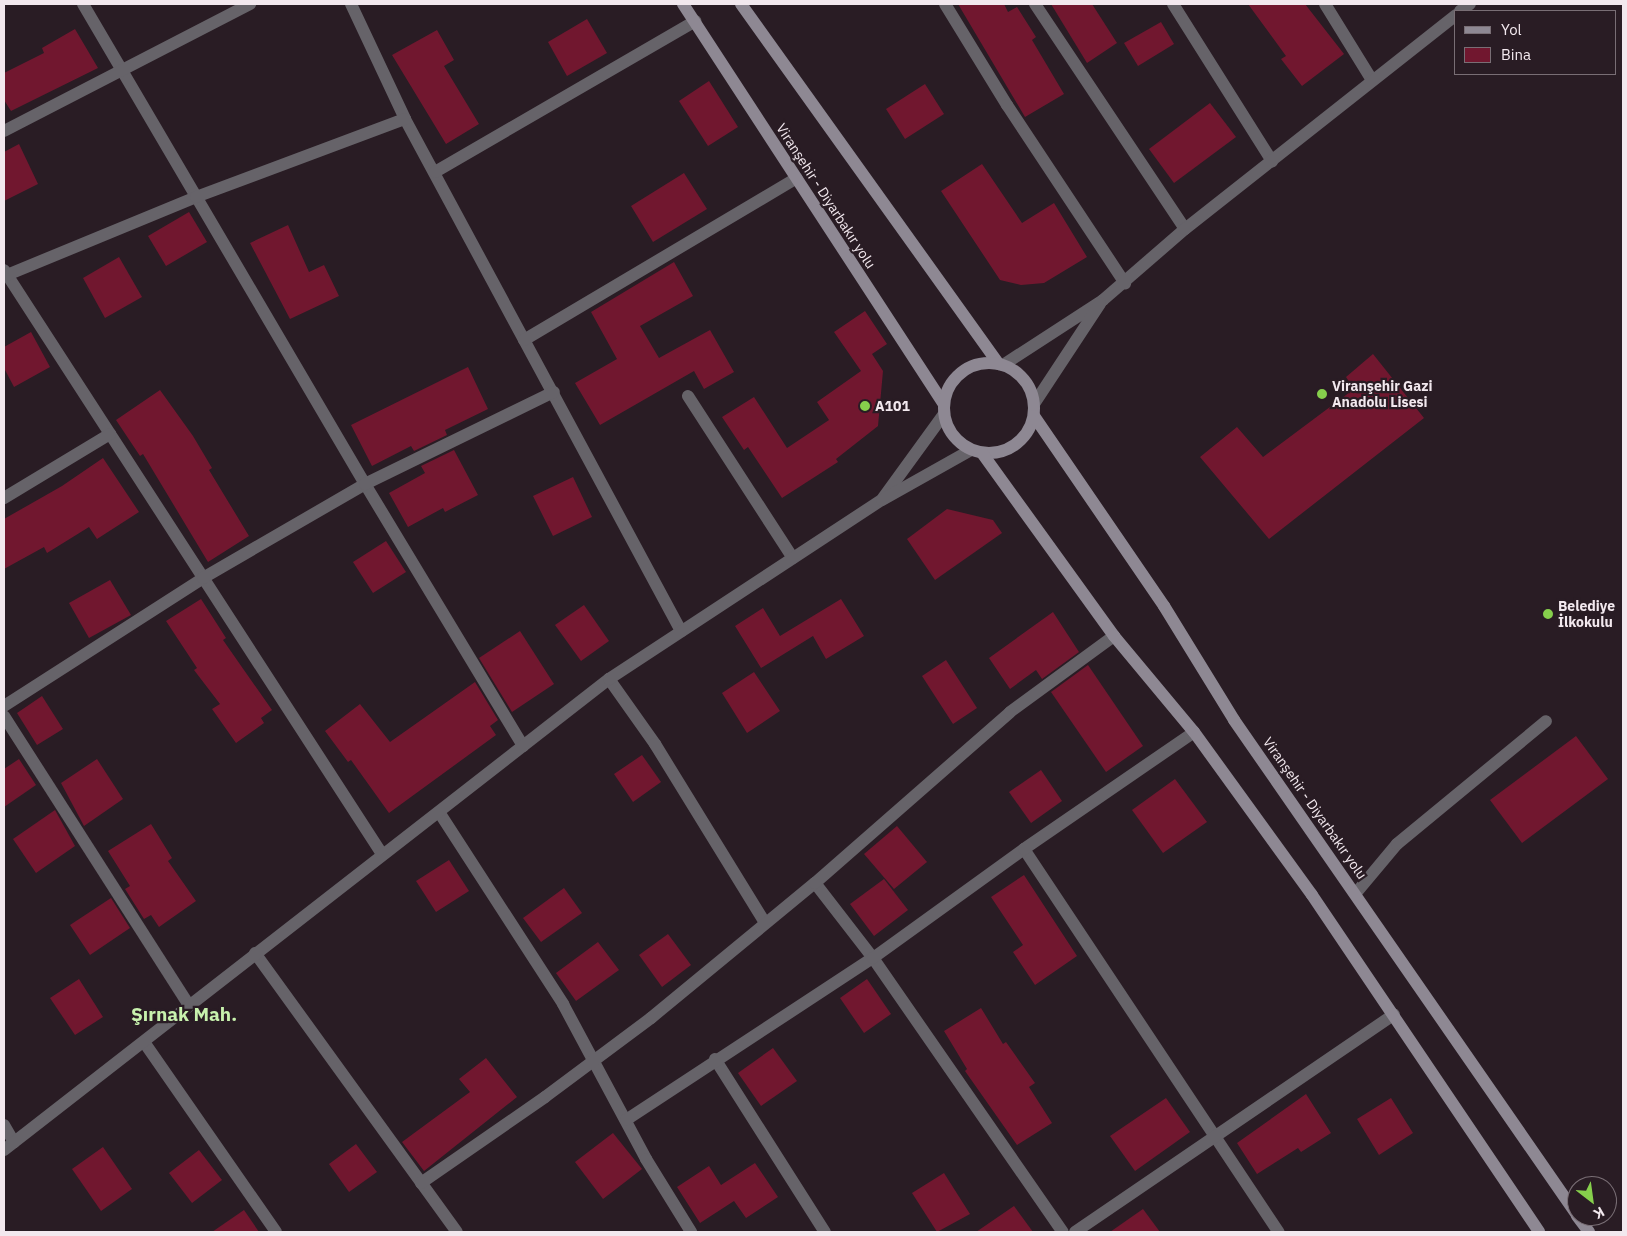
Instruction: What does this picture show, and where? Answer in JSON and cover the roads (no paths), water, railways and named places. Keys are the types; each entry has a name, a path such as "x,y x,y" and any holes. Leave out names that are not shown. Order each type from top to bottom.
{"main road":[{"name":"Viranşehir - Diyarbakır yolu","path":"684,4 944,409"},
{"path":"741,4 1001,365 1024,380 1034,410 1021,440 996,453 977,451"},
{"path":"1001,365 974,366 963,372 950,386 944,409 953,435 977,451 1114,636 1194,732 1394,1014 1539,1232"},
{"name":"Viranşehir - Diyarbakır yolu","path":"1034,410 1164,606 1234,720 1356,893 1567,1201"}],"street":[{"path":"84,4 365,484 523,746"},
{"path":"4,131 250,4"},
{"path":"351,4 405,119 682,631"},
{"path":"944,4 1124,283"},
{"path":"1035,4 1185,229"},
{"path":"1173,4 1272,161"},
{"path":"1324,4 1372,80"},
{"path":"1001,365 1103,300 1185,229 1454,17"},
{"path":"435,172 695,21"},
{"path":"382,854 6,272 405,119"},
{"path":"524,340 796,178"},
{"path":"1034,410 1103,300"},
{"path":"4,706 203,578 365,484 554,392"},
{"path":"688,396 793,558"},
{"path":"882,500 944,409"},
{"path":"4,498 110,434"},
{"path":"4,1150 609,679 882,500 977,451"},
{"path":"421,1183 594,1061 764,922 815,883 1010,712 1114,636"},
{"path":"609,679 655,744 764,922"},
{"path":"4,716 189,1005"},
{"path":"1356,893 1397,844 1546,721"},
{"path":"626,1120 715,1059 873,958 1024,849 1194,732"},
{"path":"439,812 563,1004 626,1120 691,1232"},
{"path":"1024,849 1278,1232"},
{"path":"815,883 873,958 1064,1232"},
{"path":"255,953 457,1232"},
{"path":"1075,1232 1394,1014"},
{"path":"144,1042 276,1232"},
{"path":"715,1059 824,1232"},
{"path":"4,1125 14,1142"}],"place":[{"name":"Viranşehir Gazi Anadolu Lisesi","path":"1322,394"},
{"name":"A101","path":"865,406"},
{"name":"Belediye İlkokulu","path":"1548,614"}],"district":[{"name":"Şırnak Mah.","path":"184,1015"}]}
